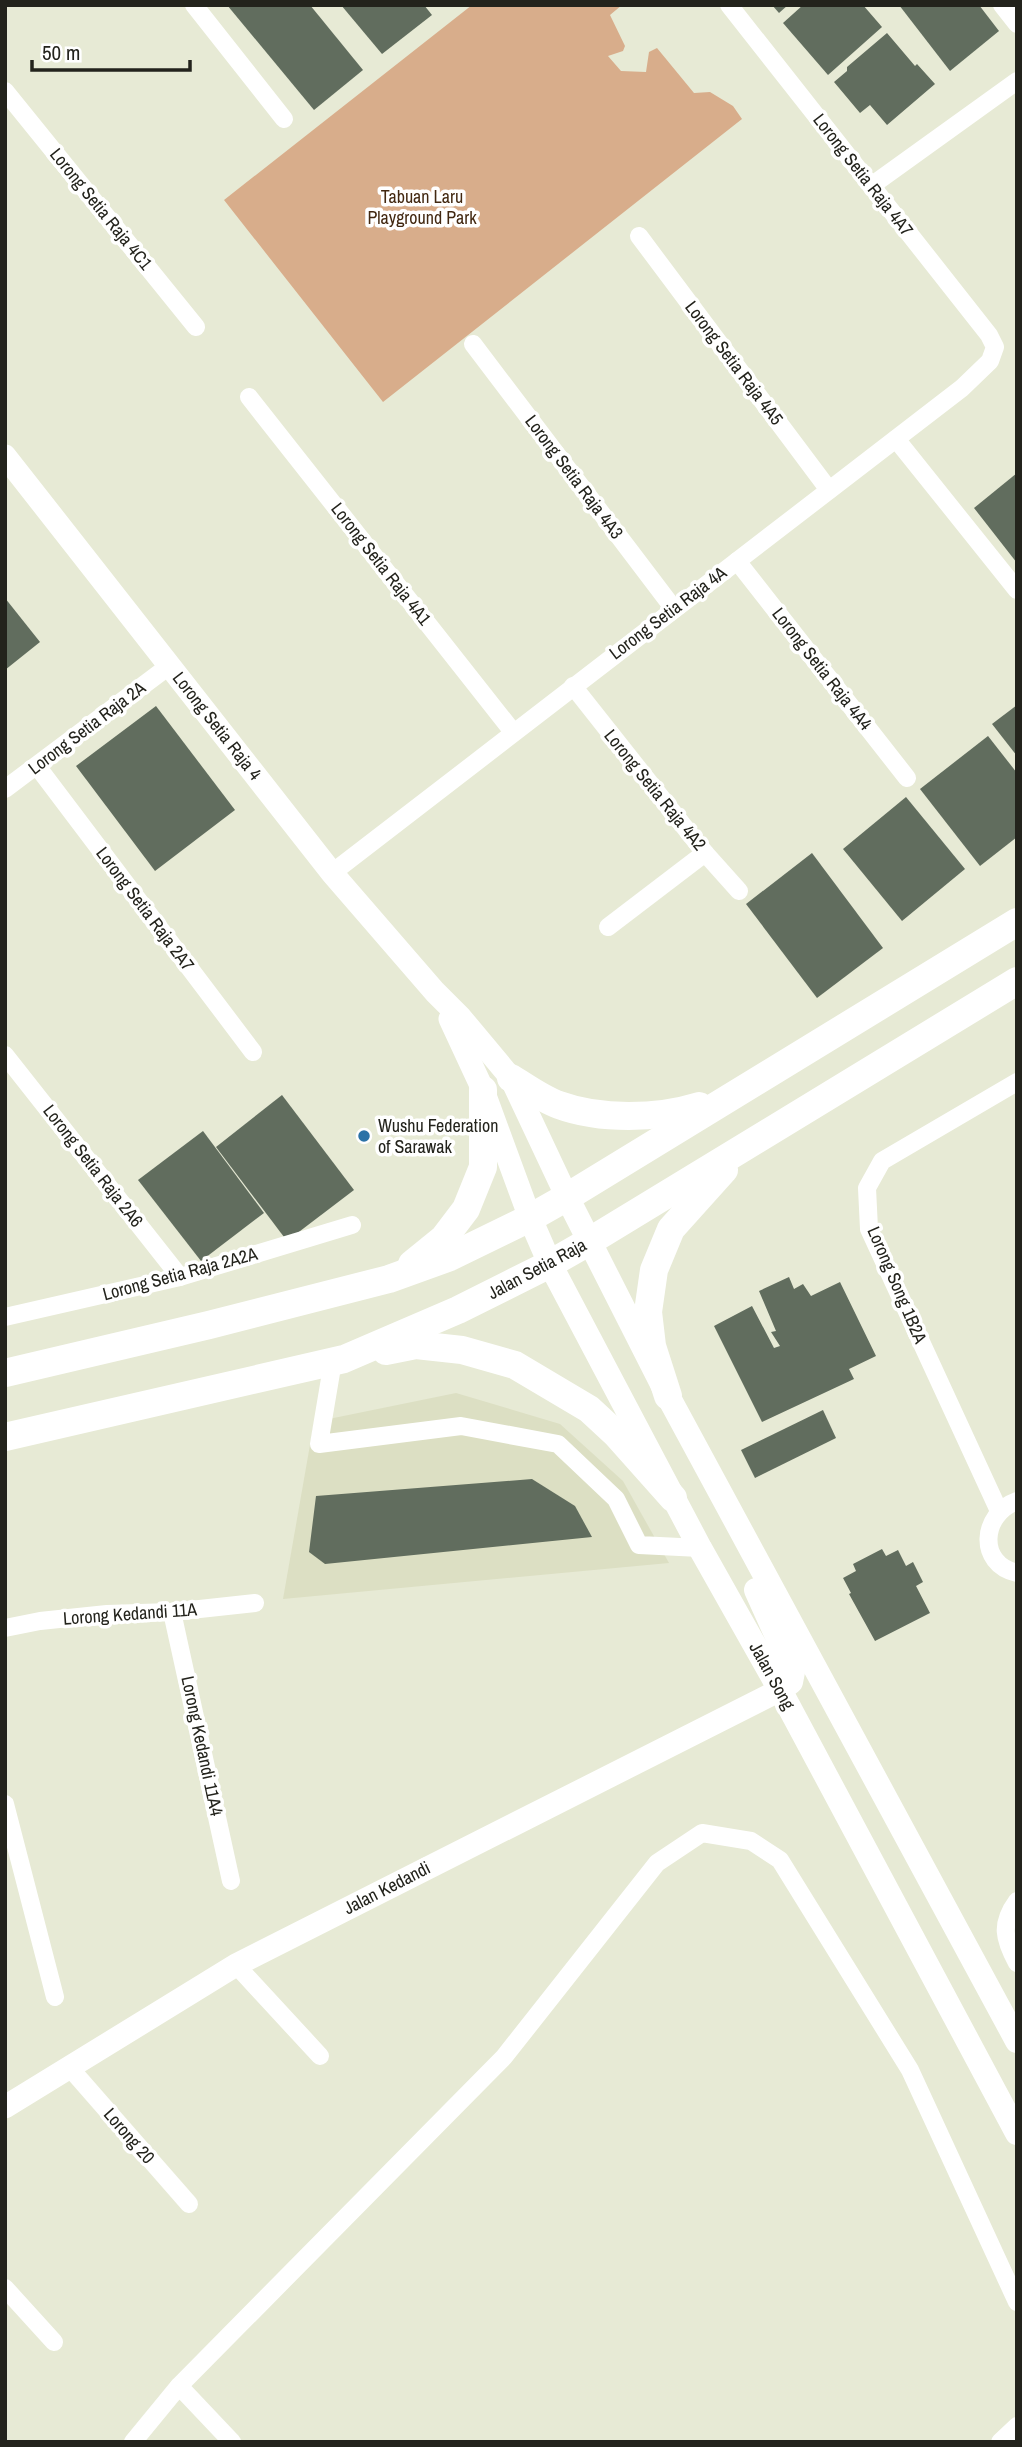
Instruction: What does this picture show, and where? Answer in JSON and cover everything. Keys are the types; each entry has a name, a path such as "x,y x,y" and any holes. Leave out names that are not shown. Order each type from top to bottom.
{"main road":[{"path":"5,1373 389,1279 450,1258 530,1219 1017,922"},
{"name":"Jalan Setia Raja","path":"5,1437 338,1360 458,1310 590,1241 1017,981"},
{"path":"511,1078 559,1105 626,1116 657,1116 731,1095"},
{"path":"389,1279 417,1261 444,1238 466,1209 483,1167 484,1090"},
{"path":"667,1396 652,1346 648,1312 654,1270 671,1228 708,1186 757,1139"},
{"path":"567,1197 667,1396 1017,2041"},
{"name":"Jalan Song","path":"530,1219 550,1264 673,1498 780,1690 1017,2133"},
{"path":"338,1360 416,1345 462,1350 515,1365 589,1409 616,1434 673,1498"},
{"path":"733,1516 757,1593 793,1672 791,1682 780,1690"}],"street":[{"path":"194,5 284,119"},
{"name":"Lorong Setia Raja 4A7","path":"729,5 989,335 995,347"},
{"path":"1002,5 1017,24"},
{"path":"872,186 1017,81"},
{"name":"Lorong Setia Raja 4C1","path":"5,91 196,327"},
{"name":"Lorong Setia Raja 4A5","path":"639,236 829,489"},
{"name":"Lorong Setia Raja 4A3","path":"473,344 674,609"},
{"name":"Lorong Setia Raja 4A","path":"332,873 962,388 990,361 995,347"},
{"name":"Lorong Setia Raja 4A1","path":"249,397 513,732"},
{"path":"896,439 1017,590"},
{"name":"Lorong Setia Raja 4","path":"5,456 332,873 511,1078 567,1197"},
{"name":"Lorong Setia Raja 4A4","path":"737,561 907,778"},
{"name":"Lorong Setia Raja 2A","path":"5,789 169,666"},
{"name":"Lorong Setia Raja 4A2","path":"573,686 705,853 739,891"},
{"name":"Lorong Setia Raja 2A7","path":"37,766 253,1052"},
{"path":"608,927 705,853"},
{"name":"Lorong Setia Raja 4","path":"435,992 484,1090 530,1219"},
{"name":"Lorong Setia Raja 2A6","path":"5,1055 180,1277"},
{"name":"Lorong Song 1B2A","path":"999,1511 869,1229 867,1188 883,1161 1017,1082"},
{"name":"Lorong Setia Raja 2A2A","path":"5,1317 180,1277 352,1225"},
{"path":"338,1360 318,1444 461,1426 558,1444 615,1499 639,1545 700,1548"},
{"path":"1017,1501 999,1511 989,1532 993,1556 1001,1565 1017,1573"},
{"name":"Lorong Kedandi 11A","path":"5,1628 40,1621 107,1614 172,1612 255,1603"},
{"name":"Lorong Kedandi 11A4","path":"172,1612 231,1881"},
{"name":"Jalan Kedandi","path":"5,2107 236,1965 780,1690"},
{"path":"5,1804 55,1997"},
{"path":"133,2442 179,2386 504,2057 657,1863 702,1833 751,1841 780,1860 910,2070 1017,2302"},
{"path":"1017,1901 1009,1913 1006,1926 1006,1943 1017,1963"},
{"path":"236,1965 320,2056"},
{"name":"Lorong 20","path":"70,2068 189,2204"},
{"path":"5,2288 54,2342"},
{"path":"179,2386 232,2442"},
{"path":"1000,2442 1017,2426"}],"shaded area":[{"path":"456,1393 560,1424 623,1481 669,1563 283,1599 314,1422"}],"green space":[{"name":"Tabuan Laru Playground Park","path":"472,5 622,5 610,15 625,46 623,51 608,56 621,71 646,72 649,52 657,48 694,93 710,92 733,106 742,119 383,402 224,200"}],"building":[{"path":"227,5 310,5 363,70 314,110"},
{"path":"341,5 424,5 432,15 382,54"},
{"path":"772,5 788,5 779,13"},
{"path":"803,5 863,5 882,27 828,75 783,23"},
{"path":"899,5 979,5 999,31 950,71"},
{"path":"887,33 915,66 917,64 935,84 887,125 870,105 860,113 834,82 847,71 847,67"},
{"path":"1017,473 1017,563 974,508"},
{"path":"5,598 40,642 5,670"},
{"path":"1017,705 1017,756 992,724"},
{"path":"156,706 235,810 155,871 76,766"},
{"path":"988,736 1017,773 1017,837 980,866 920,789"},
{"path":"906,797 965,869 902,921 843,849"},
{"path":"812,853 883,948 817,998 746,904"},
{"path":"282,1095 354,1190 287,1241 216,1147"},
{"path":"203,1131 264,1213 201,1261 138,1180"},
{"path":"789,1277 794,1289 803,1284 811,1296 840,1282 876,1356 849,1369 854,1379 762,1422 714,1326 752,1306 774,1348 780,1346 771,1332 776,1331 759,1291"},
{"path":"823,1410 836,1438 755,1478 741,1450"},
{"path":"532,1479 575,1506 592,1537 325,1564 309,1552 316,1496"},
{"path":"882,1549 886,1556 898,1550 906,1566 913,1562 923,1582 916,1586 930,1613 875,1641 843,1578 856,1571 853,1564"}],"place":[{"name":"Wushu Federation of Sarawak","path":"364,1136"}]}
